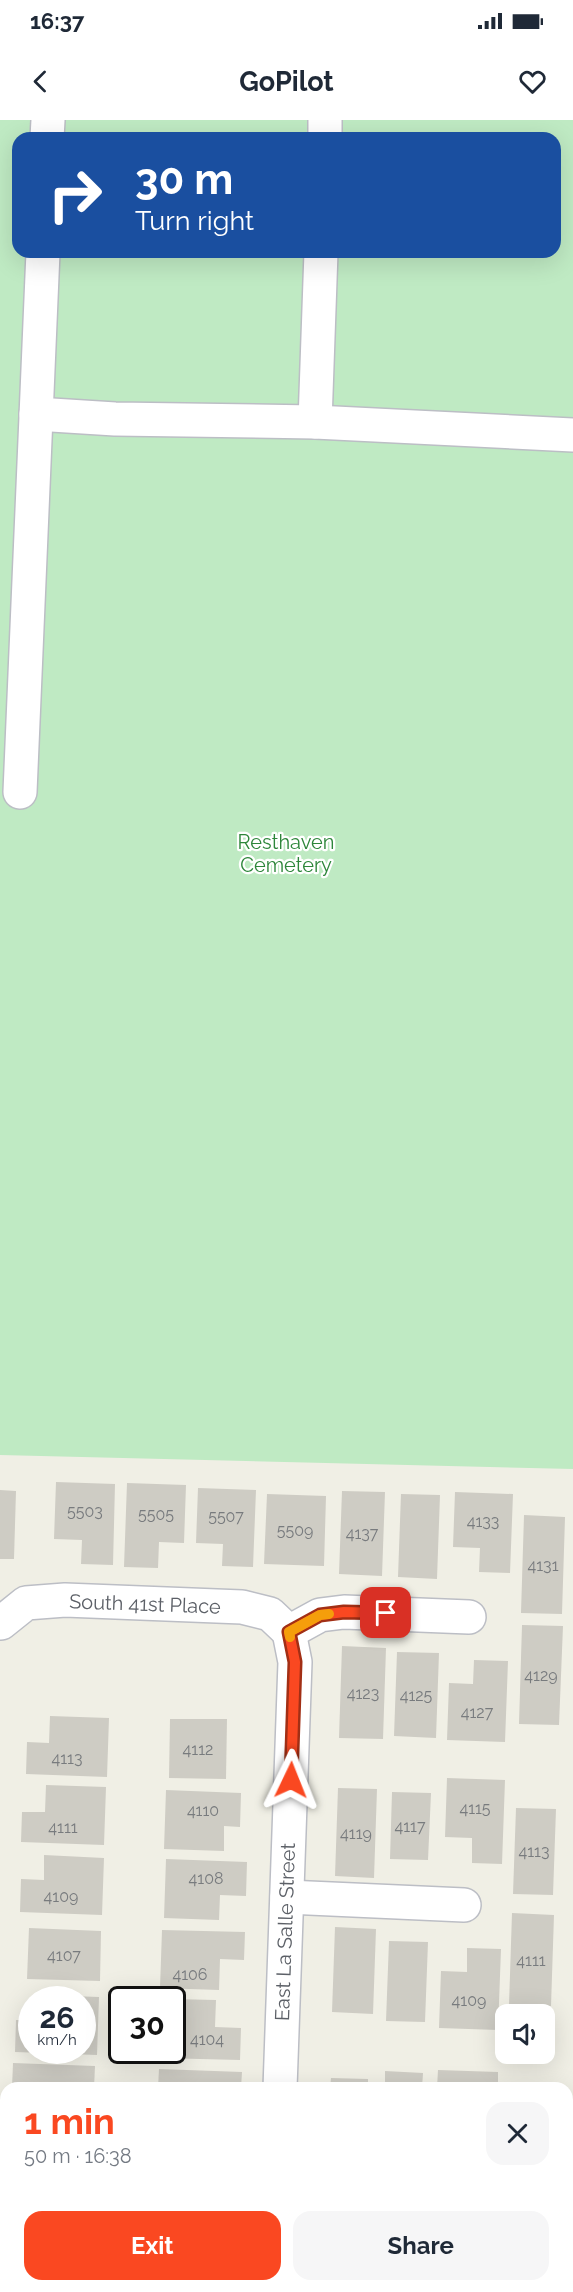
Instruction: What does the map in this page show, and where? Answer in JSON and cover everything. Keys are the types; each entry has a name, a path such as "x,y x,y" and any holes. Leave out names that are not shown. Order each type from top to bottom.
{"street":[{"path":"21,792 43,258"},
{"path":"315,422 321,258"},
{"path":"36,414 115,419 315,422 573,435"},
{"name":"South 41st Place","path":"0,1624 26,1603 64,1600 242,1607 270,1614 289,1632"},
{"path":"289,1632 320,1615 344,1612 469,1617"},
{"name":"East La Salle Street","path":"280,2082 295,1662 289,1632"},
{"path":"287,1897 464,1905"}],"green space":[{"name":"Resthaven Cemetery","path":"0,120 573,120 573,1469 0,1455"}],"building":[{"path":"56,1482 115,1484 113,1565 81,1564 82,1540 54,1539"},
{"path":"127,1483 186,1485 184,1543 159,1542 158,1568 124,1567"},
{"path":"198,1488 256,1490 253,1567 222,1566 223,1544 196,1543"},
{"path":"0,1490 16,1491 14,1559 0,1559"},
{"path":"342,1491 385,1492 382,1576 339,1574"},
{"path":"455,1492 513,1494 510,1573 479,1572 480,1548 453,1547"},
{"path":"267,1494 326,1496 324,1566 264,1564"},
{"path":"401,1494 440,1495 437,1579 398,1577"},
{"path":"524,1515 565,1517 562,1614 521,1613"},
{"path":"522,1625 563,1626 559,1725 519,1724"},
{"path":"342,1646 386,1648 383,1739 339,1738"},
{"path":"397,1652 439,1653 436,1738 394,1736"},
{"path":"474,1660 508,1661 505,1742 447,1740 449,1683 473,1684"},
{"path":"50,1716 109,1718 107,1777 26,1774 27,1742 49,1743"},
{"path":"170,1719 227,1719 226,1779 169,1778"},
{"path":"447,1778 505,1780 502,1864 472,1863 472,1838 445,1837"},
{"path":"46,1785 106,1787 104,1845 21,1842 22,1812 45,1812"},
{"path":"338,1788 377,1789 374,1878 335,1876"},
{"path":"166,1790 241,1793 240,1827 224,1826 224,1851 164,1849"},
{"path":"392,1792 431,1793 428,1860 390,1859"},
{"path":"516,1808 556,1809 553,1895 513,1894"},
{"path":"44,1855 104,1858 102,1915 20,1912 21,1879 44,1880"},
{"path":"166,1859 247,1862 246,1896 220,1895 219,1920 164,1918"},
{"path":"512,1913 554,1915 551,2004 509,2004"},
{"path":"335,1927 376,1929 373,2014 332,2012"},
{"path":"29,1928 101,1931 100,1981 27,1979"},
{"path":"162,1930 245,1932 244,1960 220,1959 219,1990 160,1986"},
{"path":"389,1941 428,1942 425,2022 386,2021"},
{"path":"467,1948 501,1949 499,2004 495,2004 495,2030 439,2028 441,1971 467,1972"},
{"path":"96,1997 99,1997 96,2055"},
{"path":"186,1999 216,2000 215,2027 241,2028 240,2060 186,2059"},
{"path":"16,2020 18,2020 18,2052 15,2052"},
{"path":"13,2063 95,2066 94,2082 12,2082"},
{"path":"159,2069 242,2072 241,2082 158,2082"},
{"path":"438,2070 498,2072 498,2082 437,2082"},
{"path":"385,2071 423,2073 422,2082 385,2082"},
{"path":"331,2078 368,2079 368,2082 331,2082"}],"slow traffic":[{"path":"290,1637 289,1632 320,1615 329,1614"}],"route":[{"path":"291,1780 295,1662 289,1632 320,1615 344,1612 386,1613"}]}
